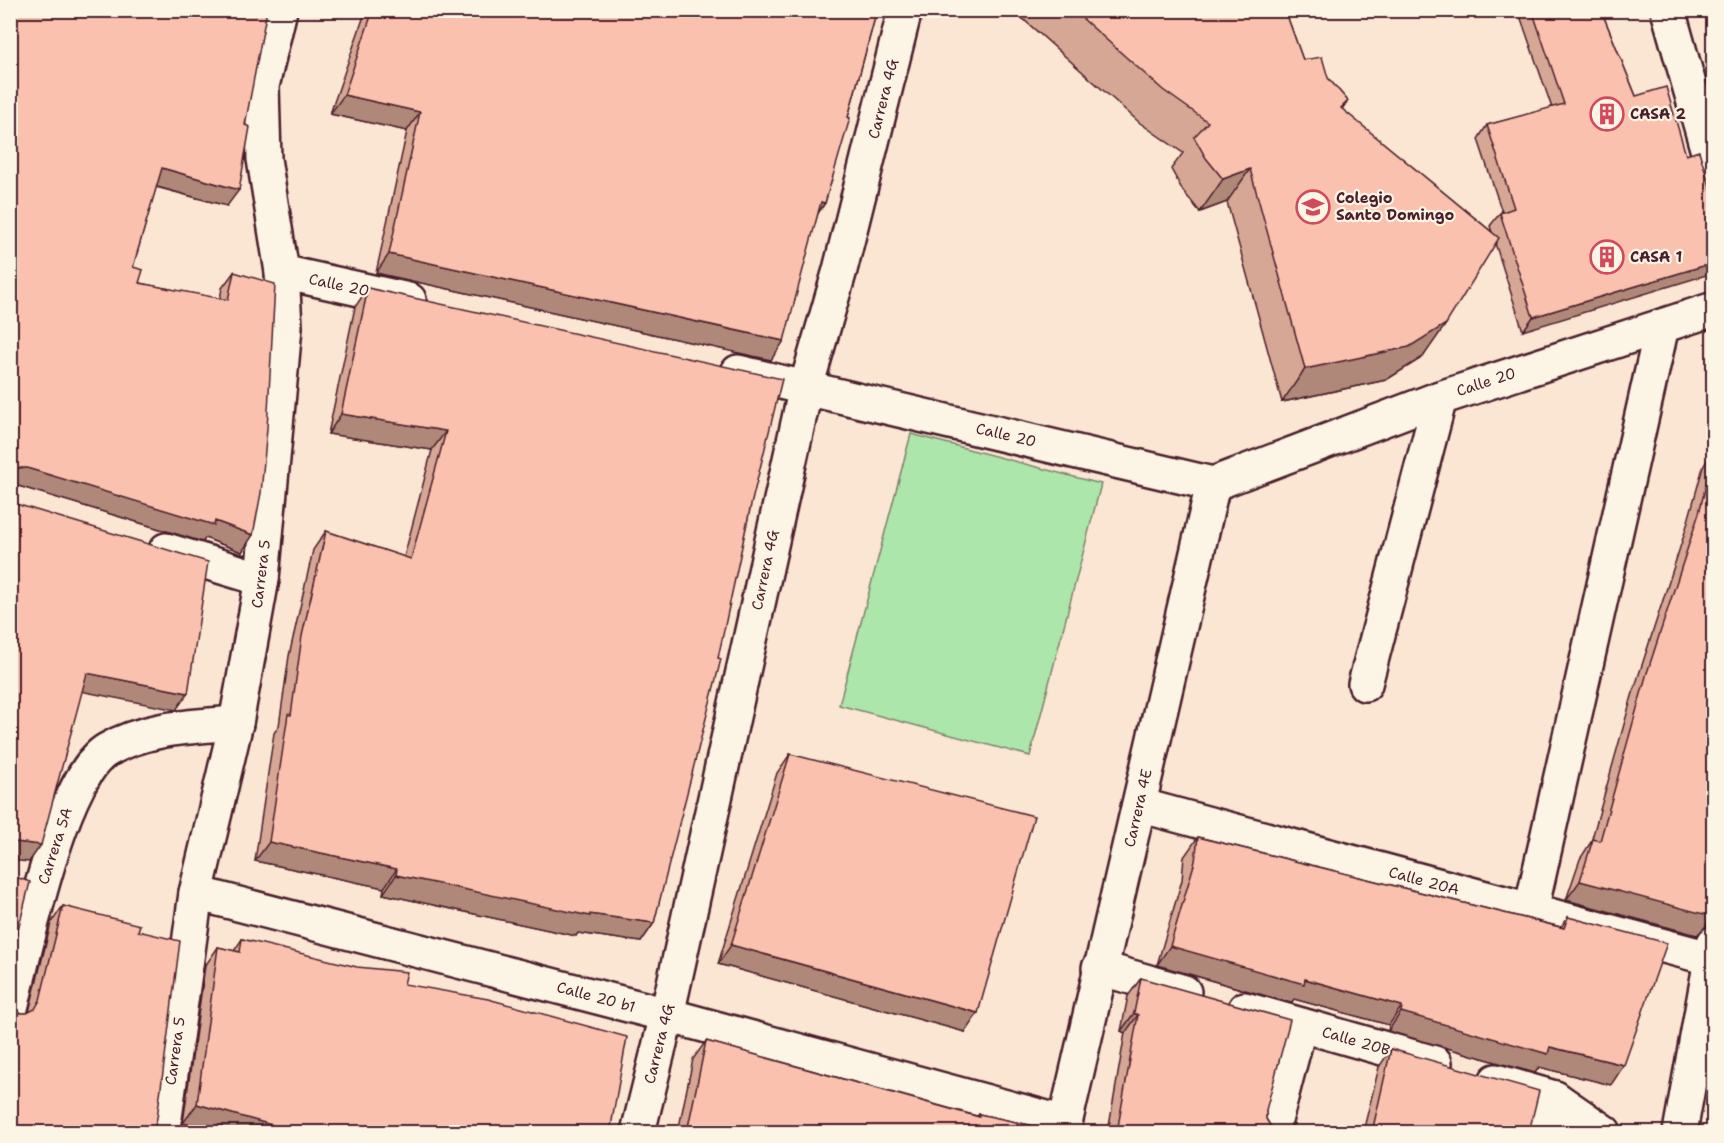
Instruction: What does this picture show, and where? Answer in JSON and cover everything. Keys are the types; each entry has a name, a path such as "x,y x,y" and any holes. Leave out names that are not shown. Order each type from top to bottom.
{"street":[{"name":"Carrera 5","path":"163,1132 196,893 236,723 262,579 285,327 282,272 264,159 262,86 280,10"},
{"name":"Carrera 4G","path":"638,1132 667,1015 806,387 840,270 905,10"},
{"path":"1668,10 1713,173"},
{"name":"Calle 20","path":"282,272 433,305"},
{"name":"Calle 20","path":"712,367 806,387 1213,484 1440,398 1713,309"},
{"path":"1531,910 1662,326"},
{"path":"1365,684 1440,398"},
{"name":"Carrera 4E","path":"1064,1128 1099,968 1213,484"},
{"path":"136,541 262,579"},
{"name":"Carrera 5A","path":"10,1012 42,884 68,806 84,777 105,751 154,730 236,723"},
{"name":"Calle 20A","path":"1139,805 1531,910 1711,951"},
{"path":"10,877 42,884"},
{"name":"Calle 20 b1","path":"196,893 667,1015 1064,1128"},
{"path":"1680,1132 1711,951"},
{"name":"Calle 20B","path":"1099,968 1555,1098 1604,1132"},
{"path":"1272,1132 1300,1024"},
{"path":"1544,1132 1555,1098"}],"green space":[{"path":"911,434 1101,484 1030,756 839,705"}],"building":[{"path":"10,10 267,10 245,125 250,127 239,190 162,168 133,267 143,270 139,283 228,300 234,272 275,284 267,429 261,493 253,535 215,521 214,525 27,468 18,468 10,472"},
{"path":"373,10 877,10 848,117 850,118 825,203 821,202 784,341 389,254 420,112 344,95"},
{"name":"Colegio Santo Domingo","path":"1073,10 1285,10 1303,60 1322,57 1328,78 1348,101 1341,108 1499,238 1446,324 1409,347 1305,369 1250,169 1223,179 1206,158 1194,137 1208,122 1163,90"},
{"path":"1532,10 1601,10 1636,96 1666,87 1686,155 1699,151 1713,196 1713,263 1533,317 1500,213 1514,208 1487,125 1564,104"},
{"path":"368,288 782,379 750,509 718,658 721,659 654,923 590,914 590,916 396,875 397,869 269,842 302,636 326,531 411,559 446,431 341,414"},
{"path":"1713,457 1713,913 1711,916 1580,881 1593,839 1600,841 1646,676 1699,513"},
{"path":"10,501 208,562 188,693 87,673 41,845 16,842 10,846"},
{"path":"790,754 1034,816 978,1013 731,945"},
{"path":"1198,837 1564,928 1568,917 1667,943 1624,1065 1550,1047 1548,1054 1401,1012 1402,1006 1305,979 1304,984 1170,946 1195,861"},
{"path":"10,875 30,882 10,963"},
{"path":"63,906 140,925 138,931 180,941 157,1118 153,1132 10,1132 10,1010 27,1013 35,1009 40,1000"},
{"path":"242,939 357,967 407,972 404,984 488,999 627,1037 610,1132 297,1132 197,1104 218,947 240,952"},
{"path":"1141,978 1290,1020 1266,1110 1266,1119 1271,1127 1281,1132 1117,1132 1138,1015 1134,1013"},
{"path":"706,1041 979,1117 979,1114 1061,1132 687,1132"},
{"path":"1391,1049 1539,1091 1529,1132 1372,1132"}],"place":[{"name":"CASA 2","path":"1607,114"},
{"name":"Colegio Santo Domingo","path":"1313,207"},
{"name":"CASA 1","path":"1607,257"}]}
